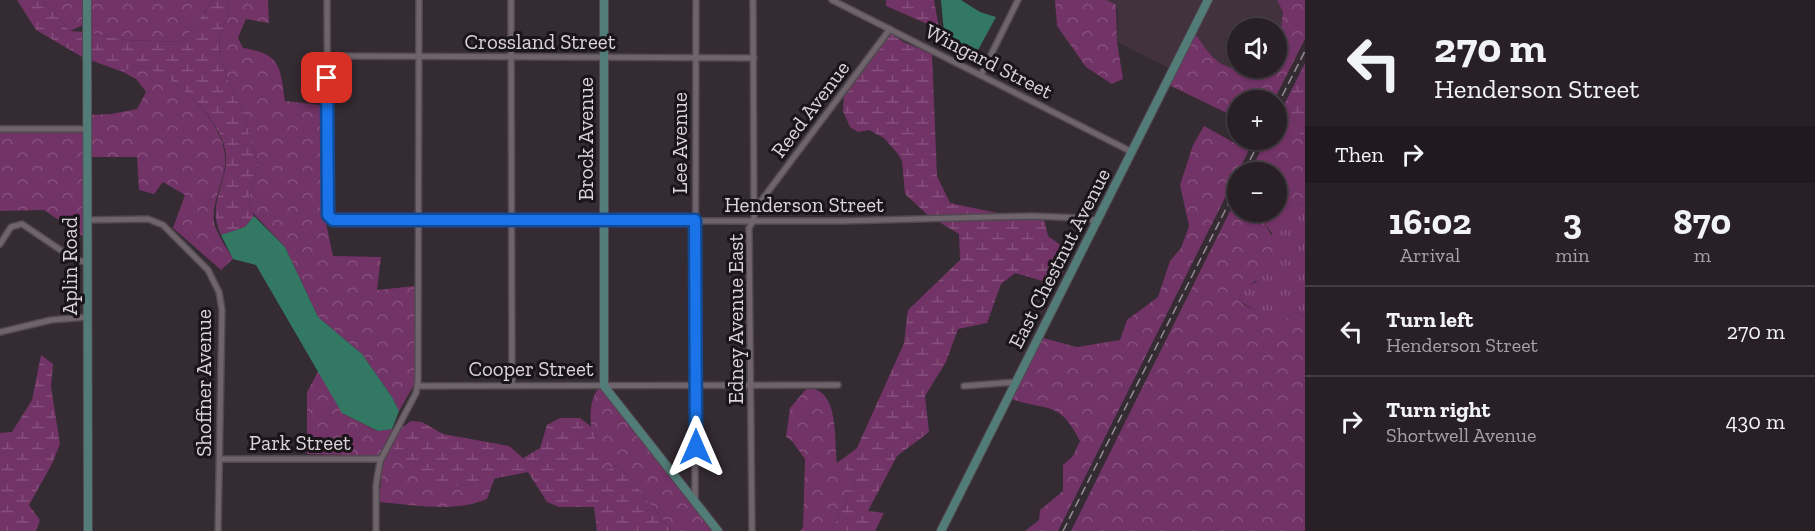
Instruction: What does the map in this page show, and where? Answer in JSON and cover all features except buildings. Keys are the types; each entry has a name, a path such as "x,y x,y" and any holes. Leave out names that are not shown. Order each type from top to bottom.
{"street":[{"name":"Aplin Road","path":"87,0 88,531"},
{"path":"327,0 327,56"},
{"path":"376,531 376,485 381,459 417,386 419,0"},
{"path":"511,0 512,386"},
{"name":"Brock Avenue","path":"604,0 604,386"},
{"name":"Lee Avenue","path":"695,501 696,0"},
{"name":"Edney Avenue East","path":"752,531 748,228 754,220 753,0"},
{"name":"Wingard Street","path":"832,0 1132,152"},
{"path":"981,75 1018,0"},
{"name":"East Chestnut Avenue","path":"941,531 1208,0"},
{"name":"Reed Avenue","path":"754,206 761,201 890,29"},
{"name":"Crossland Street","path":"327,56 754,58"},
{"name":"Henderson Street","path":"327,56 329,218 336,221 904,221 1031,216 1082,218 1098,221"},
{"path":"0,129 87,129"},
{"name":"Shoffner Avenue","path":"87,220 148,219 160,223 204,265 219,292 222,310 219,371 218,531"},
{"path":"0,244 11,227 22,224 74,260 88,263"},
{"path":"0,332 51,320 88,317"},
{"path":"964,386 1010,384 1017,381"},
{"path":"604,386 838,385"},
{"name":"Cooper Street","path":"417,386 604,386 718,531"},
{"name":"Park Street","path":"220,459 381,459"}],"shaded area":[{"path":"941,0 961,0 980,12 996,17 977,52 970,53 945,44"},
{"path":"1107,0 1204,0 1170,69 1117,42 1118,12 1116,5"},
{"path":"1211,0 1277,0 1283,12 1283,18 1227,18 1227,67 1202,45 1195,33"},
{"path":"254,216 285,247 318,317 362,354 392,397 399,411 392,429 378,431 342,413 256,265 233,259 221,235 245,227"}],"green space":[{"path":"17,0 42,0 70,31 83,32 84,58 36,30"},
{"path":"42,0 83,0 83,25 70,31"},
{"path":"90,0 213,0 183,42 125,40 90,33"},
{"path":"213,0 228,0 230,9 218,46 227,78 243,111 258,166 249,195 254,216 245,227 221,235 216,214 226,154 215,125 205,111 178,86 149,69 135,65 123,72 90,60 90,33 125,40 183,42"},
{"path":"228,0 268,0 269,23 246,19 238,38 243,48 272,58 280,70 285,101 320,105 325,218 333,256 381,257 377,290 415,286 415,383 399,411 362,354 318,317 285,247 251,211 249,195 258,166 243,111 227,78 218,46 230,9"},
{"path":"886,0 934,0 939,29 886,6"},
{"path":"1055,0 1107,0 1116,5 1117,42 1123,79 1112,84 1086,67 1057,26"},
{"path":"1277,0 1305,0 1305,39 1287,74 1287,18 1282,18 1283,12"},
{"path":"891,33 903,42 932,54 937,176 950,203 1002,214 930,217 905,194 902,161 884,138 869,130 858,132 850,127 843,111 844,95"},
{"path":"1195,33 1222,64 1227,66 1227,78 1285,78 1279,90 1227,90 1227,113 1169,85"},
{"path":"1305,63 1305,144 1287,107 1287,99"},
{"path":"135,65 164,76 192,98 214,125 221,140 225,162 215,205 214,222 219,236 233,259 221,270 173,228 185,195 163,182 154,194 139,190 137,157 90,157 90,115 137,109 146,92 136,79 123,72"},
{"path":"1287,107 1305,144 1305,203 1287,207 1287,162 1255,162 1261,150 1287,150"},
{"path":"1204,126 1227,139 1227,150 1249,150 1243,162 1227,162 1227,194 1058,531 1025,531 1039,520 1040,510 1063,491 1063,465 1073,456 1080,441 1073,428 1059,413 1011,399 1043,338 1077,347 1120,340 1127,320 1158,297 1170,261 1181,248 1189,226 1180,185 1193,145"},
{"path":"0,132 84,132 84,237 44,210 0,211"},
{"path":"1305,203 1305,316 1296,312 1278,322 1239,301 1242,288 1256,282 1272,233 1263,222 1287,222 1287,207"},
{"path":"1227,217 1227,222 1263,222 1274,244 1274,261 1262,276 1242,289 1239,301 1269,315 1278,322 1296,312 1305,316 1305,531 1071,531"},
{"path":"1044,219 1048,236 1071,253 1062,275 1046,282 1015,273 1001,284 987,323 958,329 946,362 925,396 929,432 897,456 868,511 884,513 875,531 831,531 855,485 849,473 837,463 857,448 904,343 908,310 960,260 959,234 939,222"},
{"path":"41,355 53,364 51,387 60,444 52,464 29,505 40,520 36,531 0,531 0,433 12,432 32,400"},
{"path":"319,370 342,413 377,431 393,429 379,456 307,454 307,392"},
{"path":"807,388 818,390 825,396 830,406 835,429 837,463 849,473 855,485 831,531 800,531 803,527 805,459 792,441 786,437 790,408"},
{"path":"598,389 603,389 713,531 672,531 619,465 602,471 591,429 591,407"},
{"path":"560,418 580,418 593,428 602,471 619,465 672,531 597,531 594,507 559,507 547,502 528,472 457,486 417,477 393,455 394,440 400,429 411,421 422,422 443,434 509,446 523,458 540,448 547,425"},
{"path":"394,440 457,486 495,477 487,499 448,507 379,502 383,462"}],"railway":[{"path":"1285,90 1305,51"},
{"path":"1249,162 1255,150"},
{"path":"1063,531 1227,207"}],"route":[{"path":"327,78 328,215 333,220 512,222 695,220 696,447"}]}
